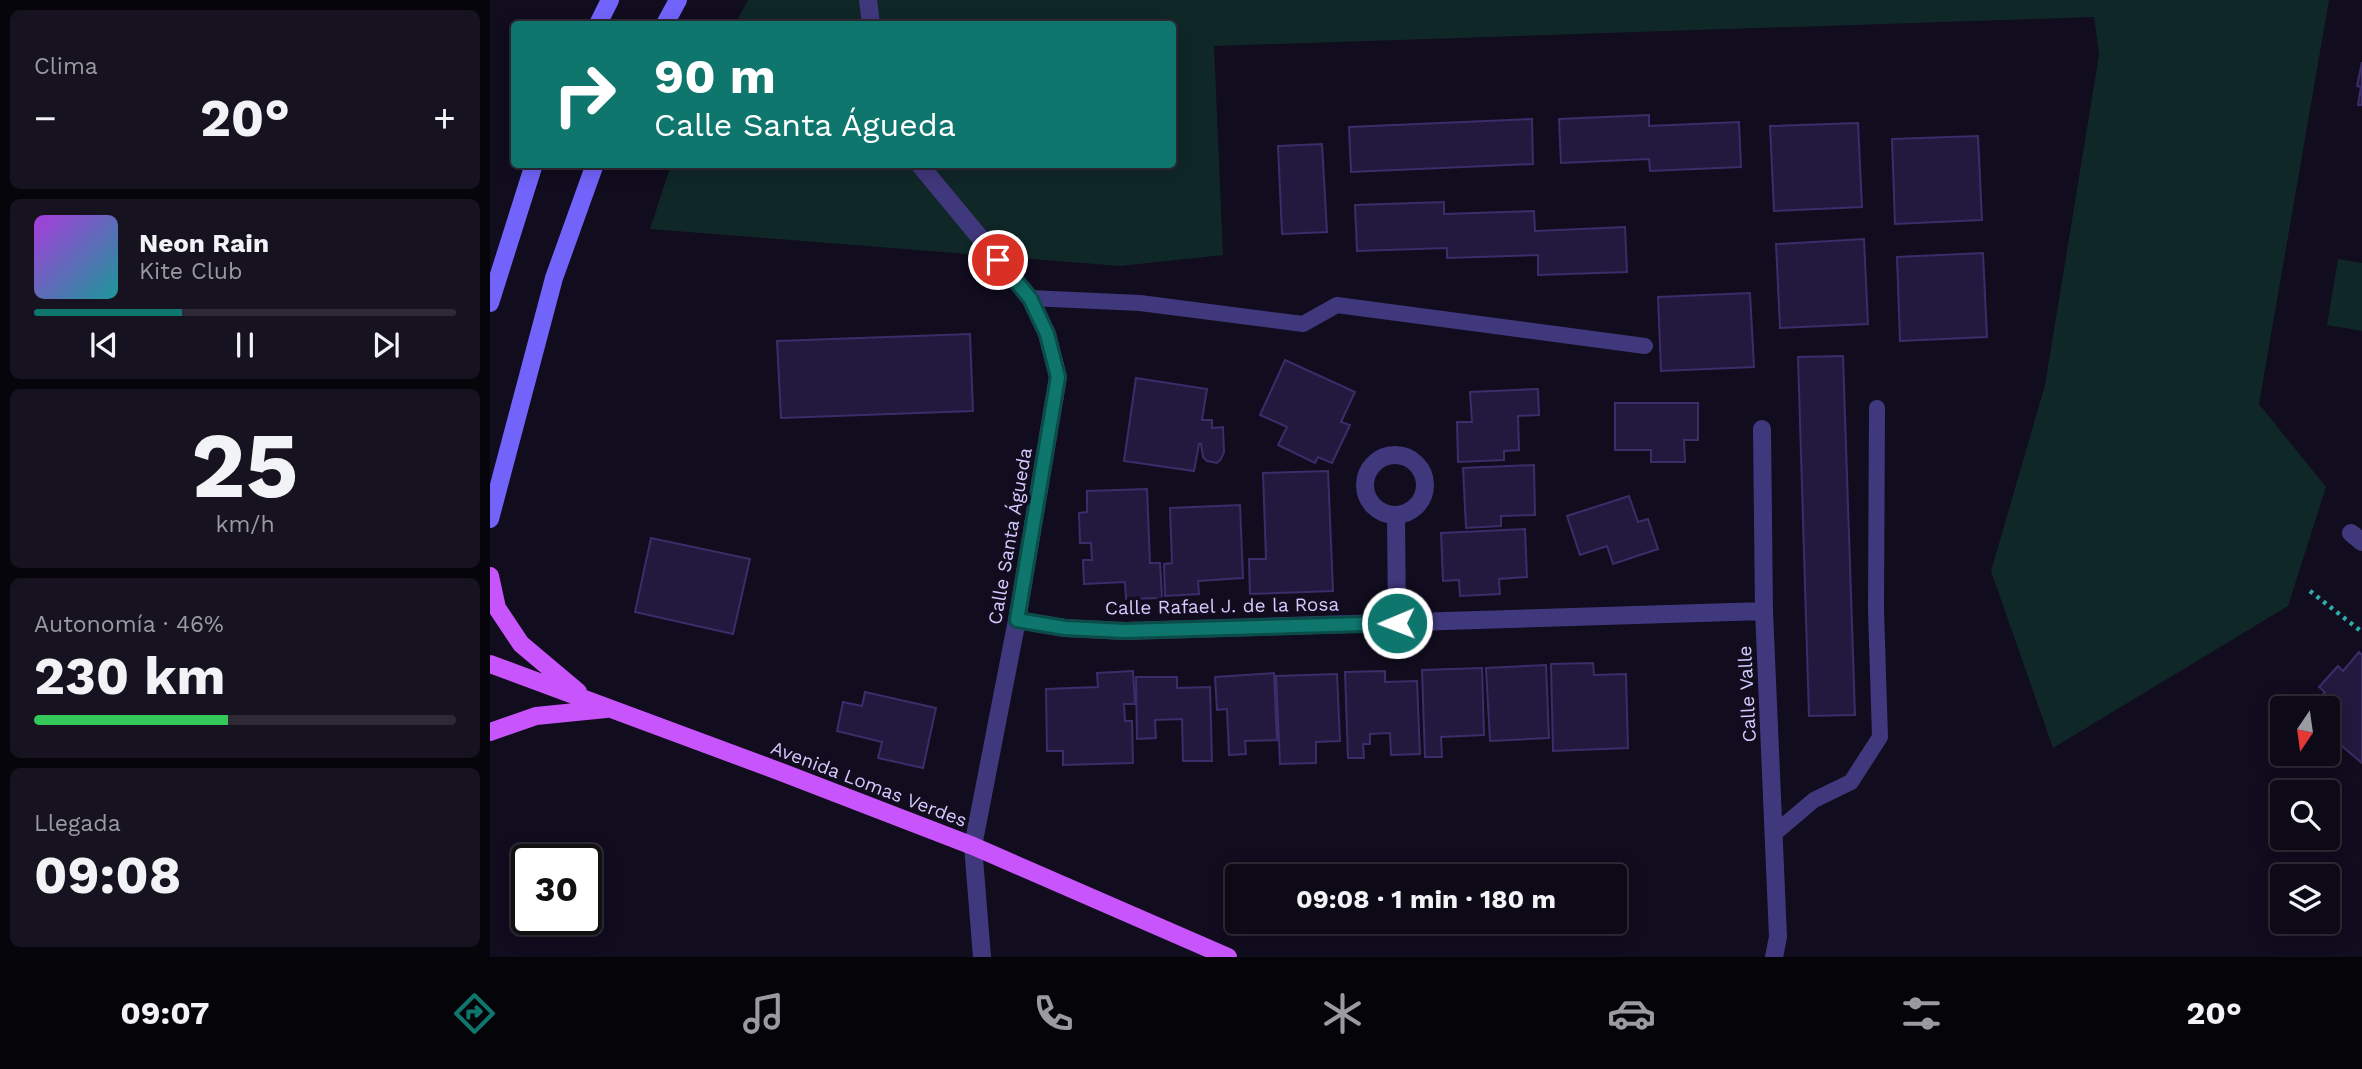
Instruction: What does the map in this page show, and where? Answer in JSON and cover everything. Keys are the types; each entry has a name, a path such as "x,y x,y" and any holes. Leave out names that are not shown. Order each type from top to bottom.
{"main road":[{"path":"600,21 610,0"},
{"path":"667,21 678,0"},
{"path":"490,303 533,168"},
{"path":"490,519 554,278 594,168"},
{"path":"490,576 497,608 521,644 589,701"},
{"name":"Avenida Lomas Verdes","path":"490,664 973,846 1228,957"},
{"path":"490,732 536,716 611,709"}],"street":[{"path":"868,0 871,21"},
{"name":"Calle Santa Águeda","path":"922,168 1030,298 1047,334 1058,377 1017,620 973,846 982,957"},
{"name":"Calle Valle","path":"1762,429 1764,611 1778,937 1774,957"},
{"path":"1396,516 1397,623"},
{"name":"Calle Rafael J. de la Rosa","path":"1017,620 1065,628 1125,631 1764,611"}],"lane":[{"path":"1030,298 1140,303 1303,324 1337,305 1645,346"},
{"path":"1774,834 1814,800 1851,782 1880,737 1876,610 1877,408"}],"path":[{"path":"2310,591 2362,632"}],"green space":[{"path":"748,0 2329,0 2259,404 2326,487 2288,606 2053,748 1991,571 2045,385 2099,55 2094,17 1214,46 1223,255 1120,266 650,229 670,168 1176,168 1176,21 737,21"},
{"path":"2338,259 2362,263 2362,331 2327,325"}],"building":[{"path":"2362,62 2362,105 2358,105 2361,87 2357,86"},
{"path":"1649,115 1649,126 1739,122 1741,167 1650,171 1649,159 1561,163 1559,119"},
{"path":"1532,119 1533,164 1351,172 1349,127"},
{"path":"1858,123 1862,207 1774,211 1770,126"},
{"path":"1978,136 1982,220 1895,224 1892,139"},
{"path":"1322,144 1327,232 1282,234 1278,146"},
{"path":"1444,202 1444,214 1534,211 1535,231 1625,227 1627,272 1538,275 1538,255 1447,258 1447,248 1357,251 1355,205"},
{"path":"1864,239 1868,324 1780,328 1776,244"},
{"path":"1983,253 1987,337 1900,341 1897,257"},
{"path":"1750,293 1754,367 1661,371 1658,297"},
{"path":"970,334 973,411 781,418 777,341"},
{"path":"1843,356 1855,715 1809,716 1798,357"},
{"path":"1285,360 1355,392 1341,422 1350,425 1332,463 1318,457 1315,463 1278,445 1287,427 1260,415"},
{"path":"1136,378 1207,389 1202,420 1212,420 1212,428 1223,427 1224,452 1217,463 1207,461 1203,457 1201,444 1194,471 1124,461"},
{"path":"1538,389 1539,415 1518,416 1519,450 1504,451 1504,460 1458,462 1457,422 1472,422 1470,392"},
{"path":"1615,403 1698,403 1698,440 1684,440 1685,462 1651,462 1651,450 1615,450"},
{"path":"1534,465 1535,515 1501,516 1501,526 1466,528 1463,468"},
{"path":"1328,471 1333,591 1250,594 1249,559 1266,559 1263,473"},
{"path":"1147,489 1150,563 1160,563 1162,598 1126,599 1125,582 1084,584 1083,560 1092,560 1091,543 1080,543 1079,513 1087,512 1087,491"},
{"path":"1629,496 1638,522 1648,519 1658,549 1613,564 1607,546 1580,555 1567,516"},
{"path":"1240,505 1243,578 1198,581 1199,594 1165,596 1164,564 1172,563 1170,508"},
{"path":"1525,529 1527,577 1499,579 1500,594 1460,596 1459,580 1443,581 1441,533"},
{"path":"651,538 750,559 733,634 635,612"},
{"path":"2359,652 2362,655 2362,763 2340,744 2340,696 2322,696 2325,692 2319,687 2338,666 2343,671"},
{"path":"1593,663 1594,675 1626,674 1628,748 1553,751 1551,664"},
{"path":"1546,665 1549,738 1490,741 1486,668"},
{"path":"1482,668 1484,735 1441,737 1442,757 1425,757 1422,670"},
{"path":"1133,671 1135,704 1124,704 1125,721 1132,721 1133,763 1063,765 1063,751 1047,751 1046,689 1098,687 1097,673"},
{"path":"1385,671 1385,682 1417,681 1420,754 1391,755 1390,733 1370,734 1370,744 1363,744 1364,758 1348,758 1345,672"},
{"path":"1274,673 1277,740 1245,741 1246,754 1229,755 1227,709 1217,710 1215,677"},
{"path":"1337,674 1340,741 1316,742 1316,763 1280,764 1276,676"},
{"path":"1136,677 1177,677 1177,688 1210,687 1212,761 1183,761 1182,719 1155,720 1156,738 1137,739"},
{"path":"865,692 936,708 923,768 878,758 882,742 837,731 843,702 862,706"}],"route":[{"path":"998,260 1030,298 1047,334 1058,377 1017,620 1065,628 1125,631 1397,623"}]}
